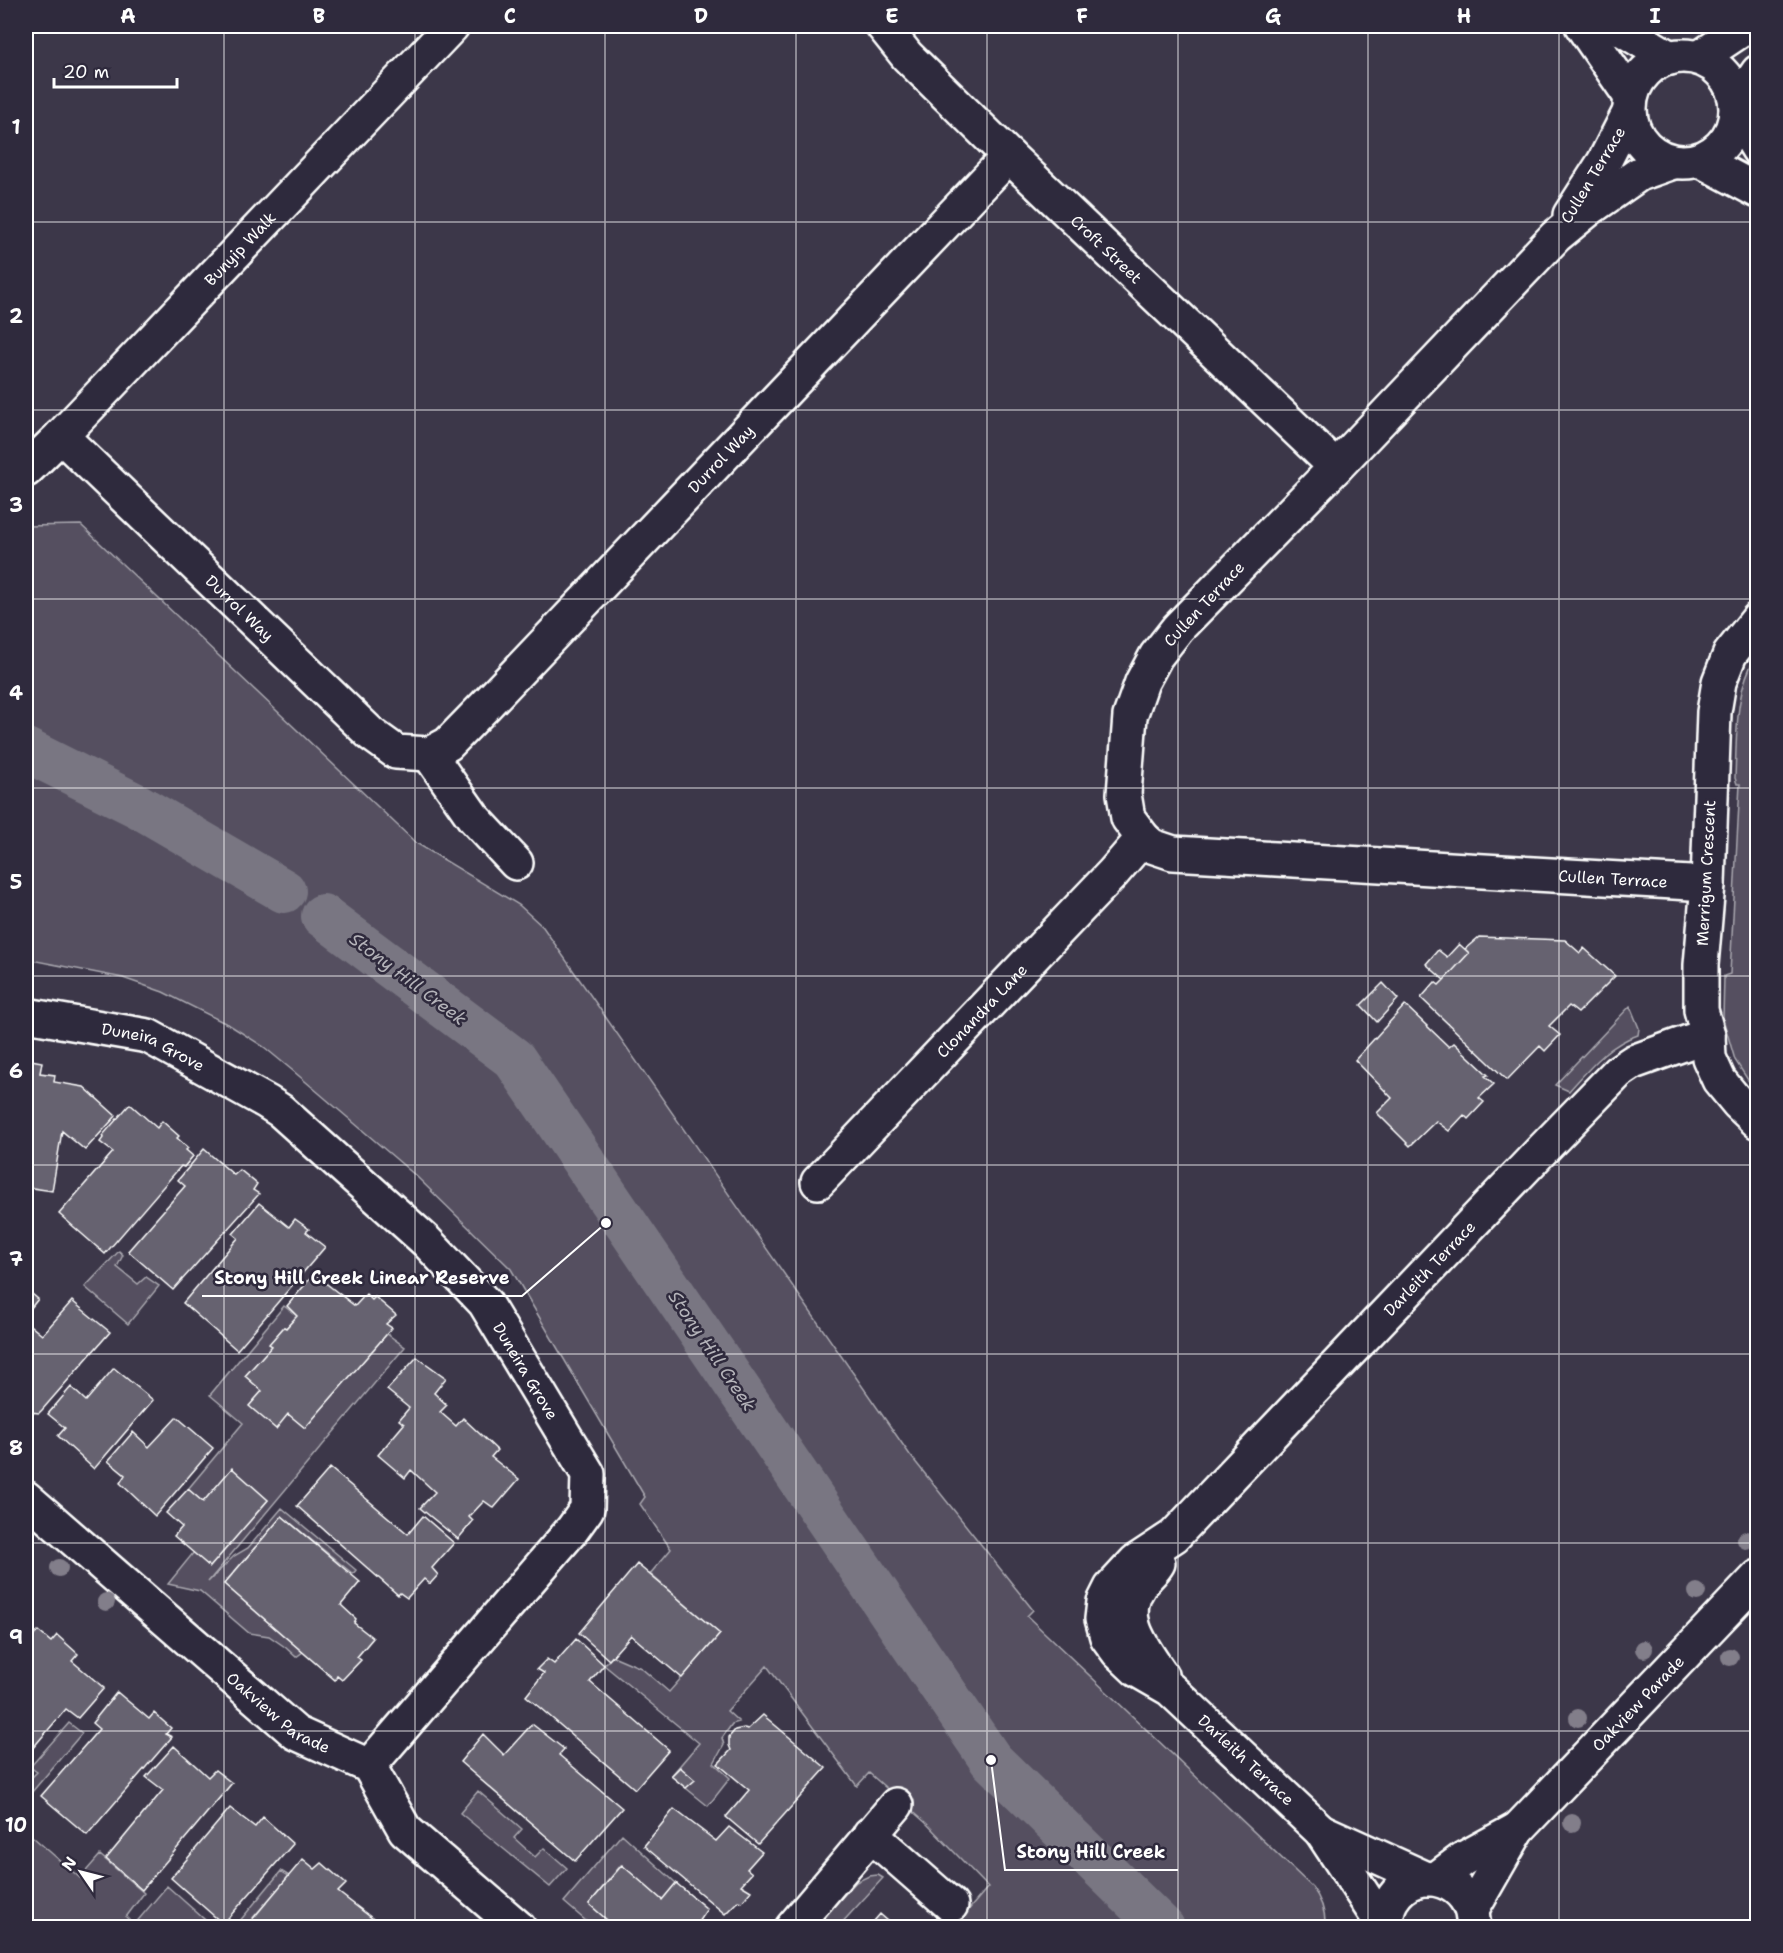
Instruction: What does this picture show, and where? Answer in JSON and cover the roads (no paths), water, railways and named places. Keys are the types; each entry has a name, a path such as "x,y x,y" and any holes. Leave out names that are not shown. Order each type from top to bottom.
{"street":[{"name":"Bunyip Walk","path":"26,470 452,26"},
{"name":"Croft Street","path":"883,26 907,56 1009,156 1336,467"},
{"path":"1582,26 1630,105"},
{"path":"1617,26 1684,58 1713,66 1724,76 1732,89 1736,109 1758,149"},
{"path":"1747,26 1684,58 1656,63 1636,83 1630,105 1633,131 1643,146 1657,157 1687,161 1758,191"},
{"path":"1687,161 1713,153 1725,142 1732,128 1736,109 1758,72"},
{"name":"Cullen Terrace","path":"1556,237 1600,169 1630,105"},
{"name":"Durrol Way","path":"61,436 371,735 396,752 429,754 448,744 485,706 1009,156"},
{"name":"Cullen Terrace","path":"1687,161 1639,174 1589,209 1556,237 1178,628 1156,656 1142,682 1130,716 1124,794 1128,818 1143,838 1152,846 1173,853 1708,884"},
{"name":"Merrigum Crescent","path":"1758,619 1730,654 1719,682 1714,712 1708,884 1701,965 1701,1010 1708,1035 1709,1058 1719,1080 1758,1122"},
{"path":"429,754 473,817 516,863"},
{"name":"Clonandra Lane","path":"818,1182 1105,882 1143,838"},
{"name":"Duneira Grove","path":"26,1015 148,1036 281,1111 426,1240 485,1303 588,1474 587,1509 572,1530 369,1766"},
{"name":"Darleith Terrace","path":"1385,1928 1321,1831 1170,1689 1137,1638 1131,1621 1131,1601 1174,1536 1618,1072 1633,1062 1708,1035"},
{"name":"Oakview Parade","path":"26,1498 296,1733 369,1766"},
{"name":"Oakview Parade","path":"1385,1928 1386,1913 1392,1900 1401,1889 1413,1882 1431,1879 1518,1829 1758,1577"},
{"path":"369,1766 405,1830 519,1928"},
{"path":"792,1928 896,1804"},
{"name":"Oakview Parade","path":"1474,1921 1518,1829"},
{"name":"Darleith Terrace","path":"1321,1831 1458,1889 1466,1898 1474,1921"},
{"path":"870,1834 951,1905"}],"waterway":[{"name":"Stony Hill Creek","path":"26,750 138,806 284,891"},
{"name":"Stony Hill Creek","path":"323,916 514,1059 991,1760 1163,1928"}],"place":[{"name":"Stony Hill Creek Linear Reserve","path":"606,1223"},
{"name":"Stony Hill Creek","path":"991,1760"}]}
